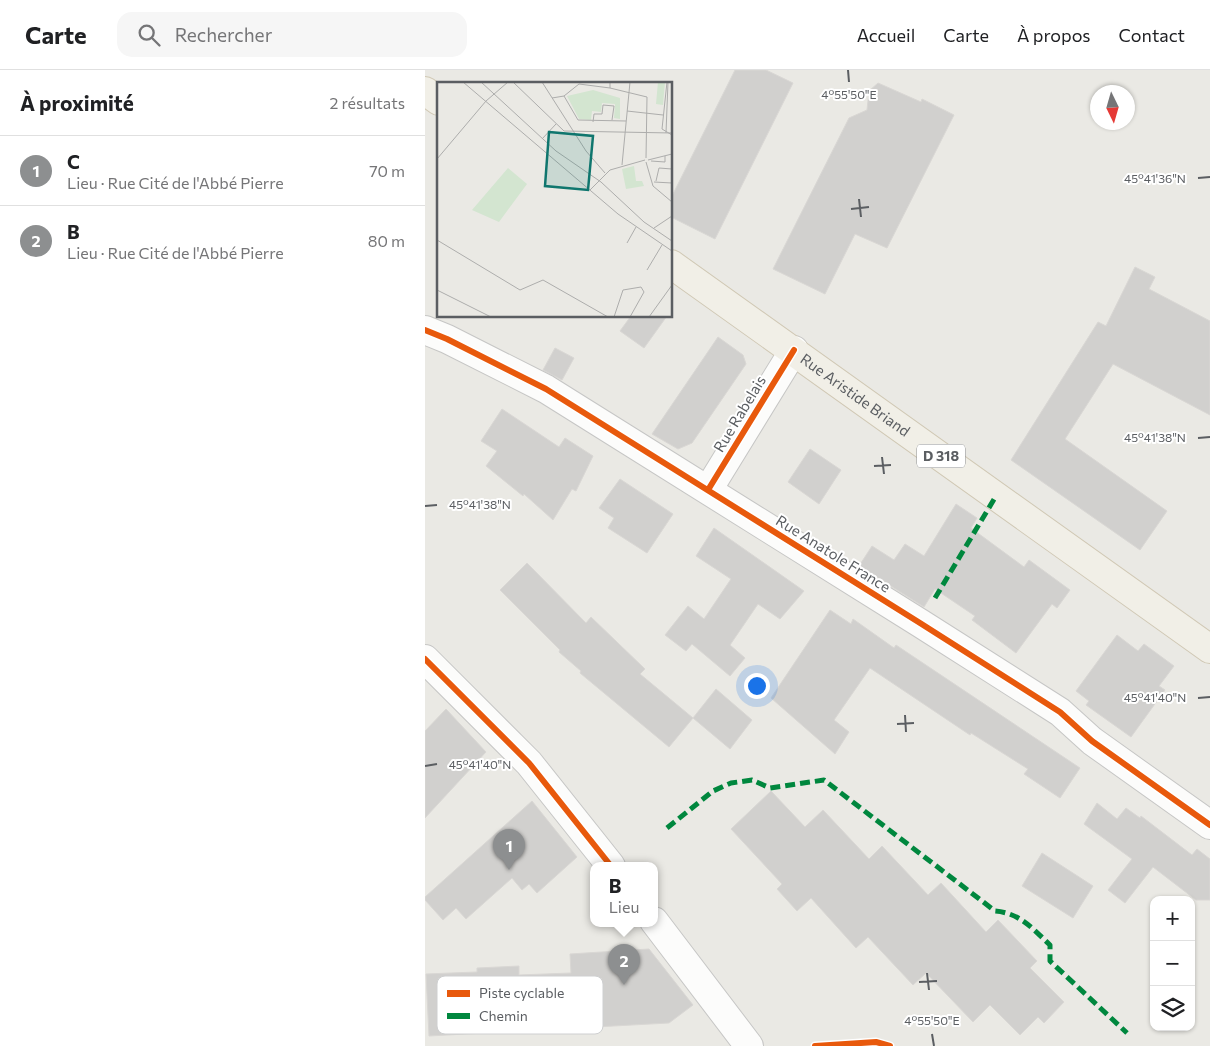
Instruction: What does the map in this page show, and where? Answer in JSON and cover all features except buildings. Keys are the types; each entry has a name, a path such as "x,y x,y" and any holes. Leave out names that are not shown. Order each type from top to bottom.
{"main road":[{"path":"425,91 437,100"},
{"name":"Rue Aristide Briand","path":"673,265 1210,648"}],"street":[{"name":"Rue Anatole France","path":"425,330 447,339 546,389 1061,712 1092,741 1210,825"},
{"name":"Rue Rabelais","path":"708,490 794,350"},
{"path":"425,659 529,763 608,862"},
{"path":"658,926 749,1046"}],"marked path":[{"path":"935,598 996,496"},
{"path":"667,828 713,791 731,783 752,780 770,788 824,780 995,911 1004,912 1019,918 1032,928 1050,945 1050,961 1127,1033"}],"cycle path":[{"path":"425,330 447,339 546,389 920,623 1060,712 1092,741 1210,825"},
{"path":"708,490 794,350"},
{"path":"425,659 529,763 608,862"},
{"path":"815,1046 876,1042 890,1046"}],"place":[{"name":"C","path":"509,870"},
{"name":"B","path":"624,985"}]}
